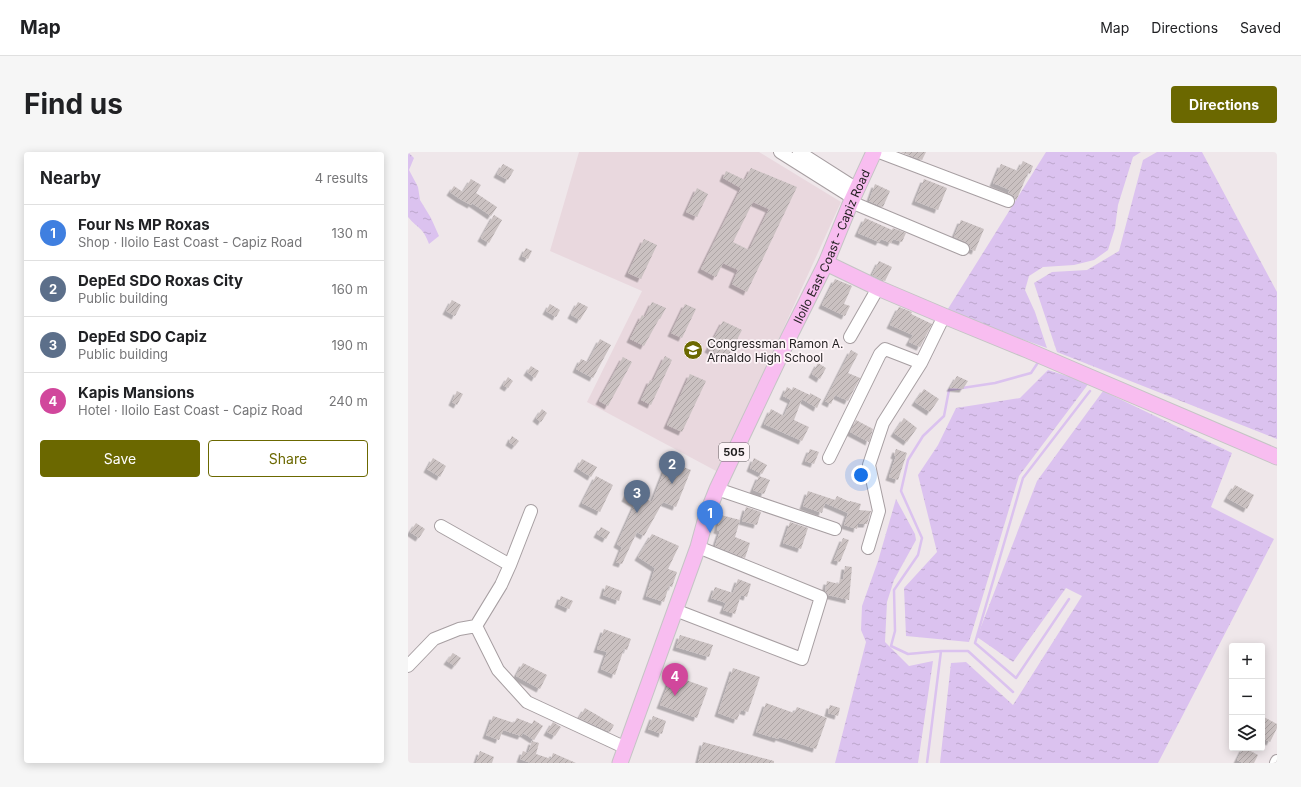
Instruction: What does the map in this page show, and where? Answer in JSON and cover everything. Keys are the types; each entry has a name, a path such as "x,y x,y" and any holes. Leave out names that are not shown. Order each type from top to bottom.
{"main road":[{"name":"Iloilo East Coast - Capiz Road","path":"620,763 698,547 707,514 717,489 826,263 853,197 874,152"},
{"path":"826,263 878,288 1277,457"}],"street":[{"path":"780,152 853,197 964,250"},
{"path":"800,152 853,197"},
{"path":"879,152 1008,201"},
{"path":"850,337 878,288"},
{"path":"868,548 879,511 869,465 883,423 921,363 944,316"},
{"path":"828,458 880,354 885,349 921,363"},
{"path":"717,489 835,529"},
{"path":"408,666 434,639 459,629 476,626 501,585 531,511"},
{"path":"441,526 510,565"},
{"path":"675,610 802,658 821,597 698,547"},
{"path":"476,626 498,670 527,702 626,748"}],"shaded area":[{"name":"Congressman Ramon A. Arnaldo High School","path":"579,152 759,152 841,202 718,472 587,402 642,291 550,251"}],"water":[{"path":"408,152 414,158 409,170 418,187 420,200 431,218 439,236 429,244 422,231 408,217"},
{"path":"1046,152 1141,152 1133,157 1118,205 1115,228 1108,250 1094,260 1074,265 1043,267 1029,276 1025,290 1035,312 1047,348 946,312"},
{"path":"1157,152 1202,152 1277,292 1277,439 1057,352 1034,283 1052,272 1087,270 1119,251 1143,160"},
{"path":"1048,370 1089,383 1019,476 969,642 906,636 904,588 937,552 918,475 938,445 956,408 1020,398"},
{"path":"1103,391 1232,453 1211,507 1274,539 1158,763 940,763 951,663 966,662 1013,705 1082,596 1066,588 1013,662 977,637 1037,481"},
{"path":"896,499 915,534 916,540 894,580 887,602 885,642 909,666 933,661 918,763 835,763 866,642 861,630 862,606 878,561"}],"building":[{"path":"900,152 926,152 922,160"},
{"path":"1023,161 1033,166 1030,174 1028,173 1016,201 1014,196 1008,193 1010,190 993,183 1001,164 1018,171"},
{"path":"503,164 514,170 508,180 497,174"},
{"path":"751,168 797,187 747,292 732,284 738,270 723,263 716,277 701,269 741,188 723,178 726,171 745,180","holes":["753,202 769,209 749,250 733,242"]},
{"path":"471,179 481,185 476,193 497,207 491,216 472,203 471,205 450,192 454,186 463,192"},
{"path":"924,179 947,188 938,210 915,201"},
{"path":"875,184 890,191 883,207 869,201"},
{"path":"697,188 708,194 697,217 686,212"},
{"path":"494,215 502,220 489,243 481,238"},
{"path":"865,218 892,230 893,228 906,233 902,242 893,239 891,243 881,239 879,242 858,233"},
{"path":"961,220 984,229 975,251 970,249 966,242 954,237"},
{"path":"644,239 657,245 641,279 628,273"},
{"path":"526,248 532,251 528,259 522,256"},
{"path":"879,261 892,267 885,281 872,275"},
{"path":"835,279 852,286 844,304 850,306 845,316 822,305"},
{"path":"452,300 461,305 455,316 446,311"},
{"path":"578,302 588,307 580,320 571,315"},
{"path":"652,302 666,308 644,346 630,339 642,315 645,317"},
{"path":"550,304 560,310 556,317 546,311"},
{"path":"685,304 696,309 682,338 671,333"},
{"path":"899,307 912,312 911,314 932,324 920,347 909,342 913,335 890,325"},
{"path":"723,321 742,330 727,359 708,349"},
{"path":"600,339 611,345 593,378 576,369 581,359 588,362"},
{"path":"851,350 858,354 848,373 860,378 848,401 835,395 831,404 825,401"},
{"path":"665,356 672,360 651,405 641,400 650,380 653,381"},
{"path":"623,357 632,362 608,406 599,401"},
{"path":"818,363 826,368 820,379 812,374"},
{"path":"531,366 539,371 535,378 527,372"},
{"path":"690,374 706,381 682,432 667,425"},
{"path":"957,376 968,381 963,389 950,388"},
{"path":"508,377 513,381 508,388 503,385"},
{"path":"787,387 792,390 793,387 810,395 810,393 821,399 817,408 802,399 794,420 809,427 802,441 764,424 771,409 784,416 791,400 783,396"},
{"path":"924,389 939,399 930,412 915,402"},
{"path":"457,391 463,394 457,405 452,402"},
{"path":"542,409 547,413 541,422 536,418"},
{"path":"904,418 917,428 907,442 894,433"},
{"path":"856,420 873,429 869,442 850,432"},
{"path":"512,436 519,441 515,446 509,442"},
{"path":"810,449 819,452 814,464 805,461"},
{"path":"896,449 907,453 898,480 889,477 896,456 894,455"},
{"path":"433,458 446,466 440,477 427,469"},
{"path":"754,458 767,465 762,474 750,468"},
{"path":"582,459 597,467 591,477 577,468"},
{"path":"668,461 691,470 676,507 663,502 644,536 637,532 622,564 616,562 622,547 617,544 635,504 625,498 629,490 652,502"},
{"path":"596,476 613,485 600,512 582,503"},
{"path":"759,476 770,480 764,494 753,490"},
{"path":"1235,485 1254,495 1247,509 1227,498"},
{"path":"808,491 835,500 837,496 850,502 861,504 859,510 871,511 867,524 858,524 857,529 844,525 848,513 825,503 822,513 803,506"},
{"path":"746,507 761,512 757,525 742,521"},
{"path":"721,515 740,520 735,537 750,543 745,558 715,546 720,531 717,530"},
{"path":"790,522 808,528 801,549 783,543"},
{"path":"416,523 425,529 419,538 410,532"},
{"path":"601,527 610,532 606,539 597,534"},
{"path":"652,534 679,546 668,569 677,572 672,587 669,586 664,602 646,596 655,568 638,557"},
{"path":"843,538 849,540 840,562 834,560"},
{"path":"845,566 852,567 849,600 828,595 825,591 827,581 839,584 840,579 843,580"},
{"path":"738,579 751,584 747,597 741,595 735,614 723,610 726,603 711,598 715,587 733,593"},
{"path":"606,585 622,591 619,601 603,595"},
{"path":"561,596 573,601 569,609 558,604"},
{"path":"604,629 631,639 627,650 624,649 615,675 601,669 607,652 597,649"},
{"path":"680,635 713,645 709,657 676,647"},
{"path":"453,653 461,658 455,666 447,661"},
{"path":"523,663 547,675 540,689 516,676"},
{"path":"733,668 760,677 748,712 741,710 737,720 718,713"},
{"path":"672,675 708,688 697,718 660,705"},
{"path":"766,703 794,713 797,707 827,718 816,749 779,737 778,739 756,732"},
{"path":"830,705 840,708 838,716 828,713"},
{"path":"585,708 614,725 610,732 579,718"},
{"path":"493,716 514,723 517,718 532,724 534,720 543,726 534,740 523,733 521,736 503,730 499,740 486,735"},
{"path":"653,716 666,721 662,734 648,729"},
{"path":"1265,718 1277,724 1277,728 1270,742 1265,740"},
{"path":"553,722 561,727 555,736 547,732"},
{"path":"532,741 539,743 536,754 551,759 553,753 576,763 531,763 520,759 523,751 528,753"},
{"path":"703,742 774,761 774,763 698,763"},
{"path":"480,751 494,757 492,763 476,763"},
{"path":"1242,751 1251,751 1258,755 1254,763 1243,763 1237,760"}],"waterway":[{"path":"927,763 941,651 908,654 891,646 895,631 894,590 918,555 922,538 901,491 908,460 923,436 944,416 949,390 995,383 1031,373 1039,361"},
{"path":"1069,599 1016,678 975,643 1023,478 1090,391"},
{"path":"941,651 968,651 1013,692"}],"place":[{"name":"Congressman Ramon A. Arnaldo High School","path":"693,350"},
{"name":"DepEd SDO Roxas City","path":"672,484"},
{"name":"DepEd SDO Capiz","path":"637,513"},
{"name":"Four Ns MP Roxas","path":"710,533"},
{"name":"Kapis Mansions","path":"675,696"}]}
